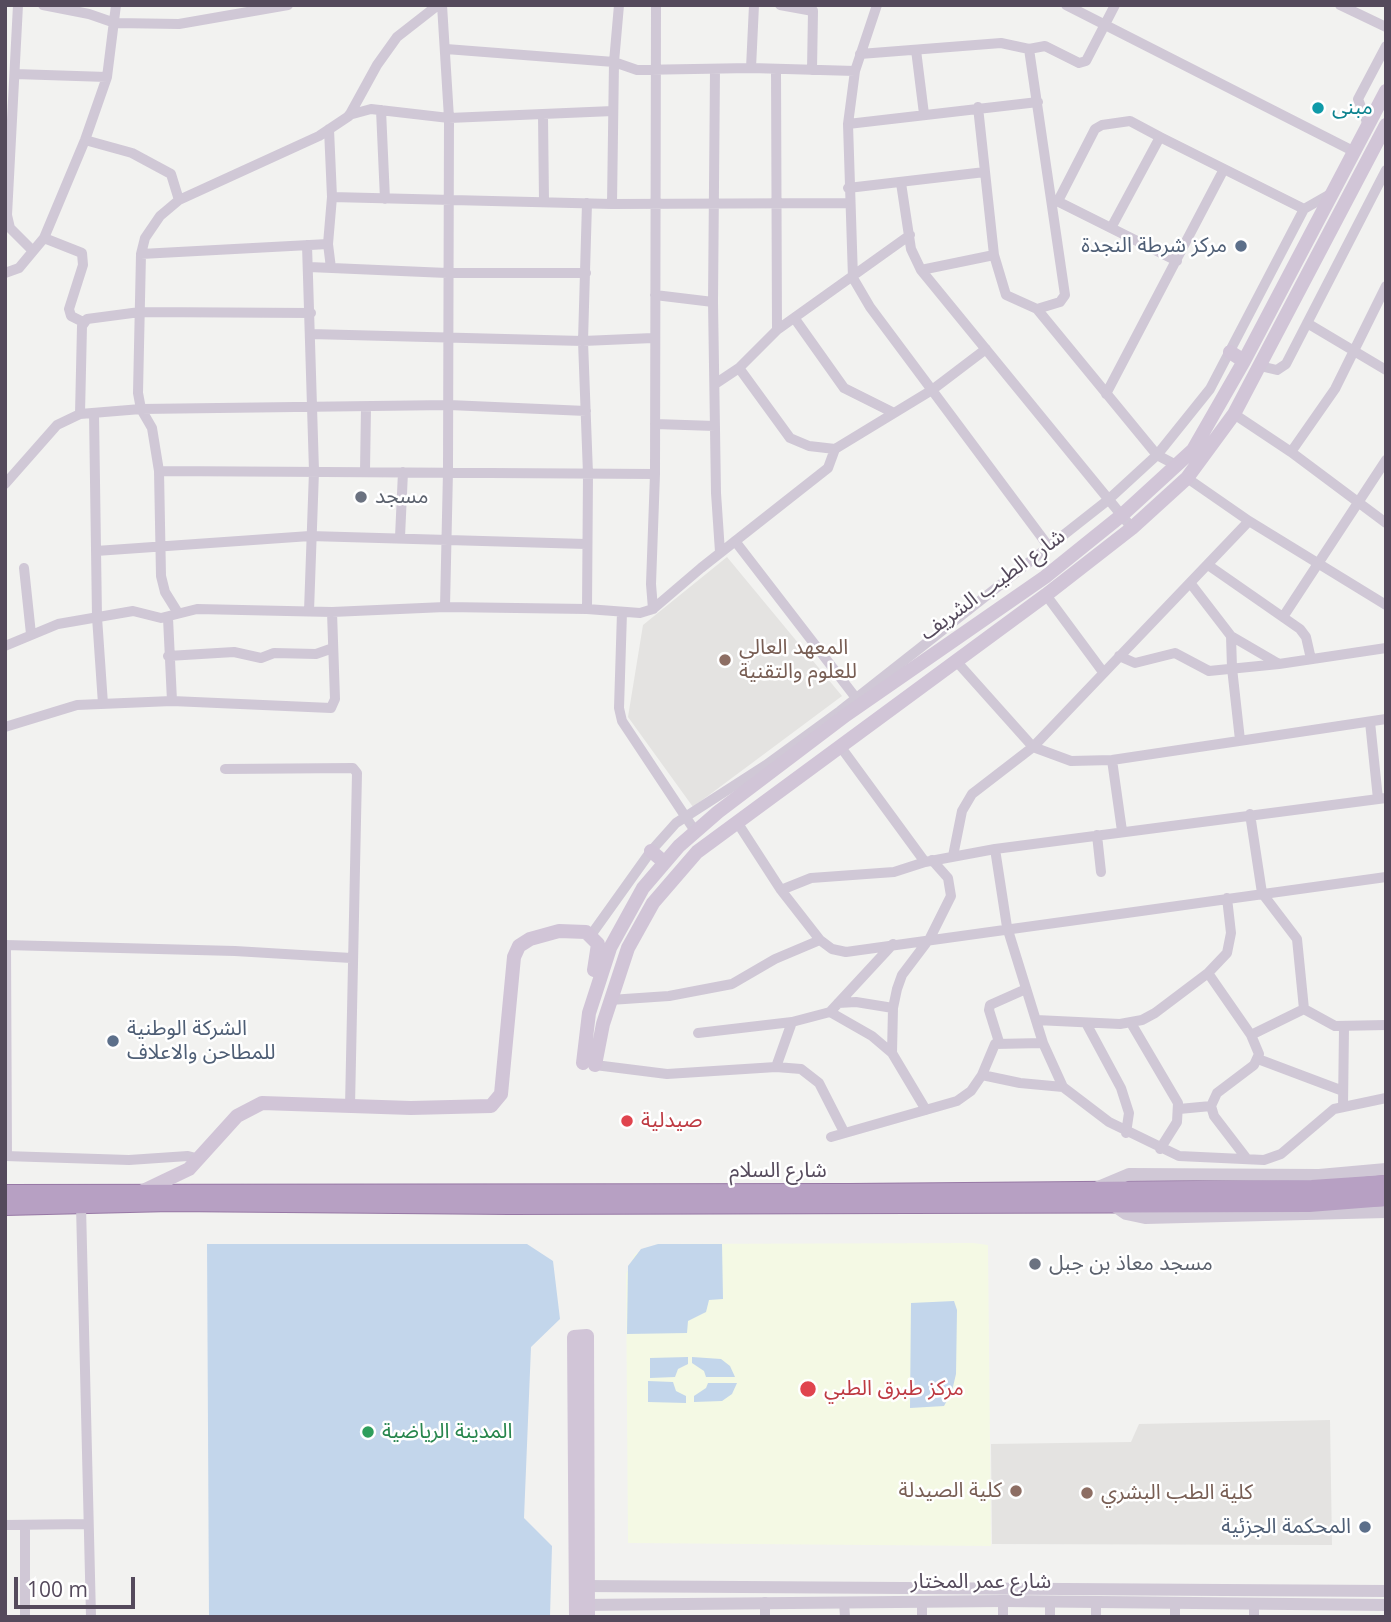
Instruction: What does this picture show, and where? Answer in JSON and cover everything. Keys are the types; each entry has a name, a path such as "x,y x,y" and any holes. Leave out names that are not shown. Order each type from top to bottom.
{"highway":[{"name":"شارع السلام","path":"1047,1196 1098,1188 1312,1188 1386,1183"},
{"path":"5,1193 142,1191 170,1197"},
{"name":"شارع السلام","path":"170,1197 1047,1196 1110,1203 1309,1204 1386,1198"},
{"path":"5,1207 81,1206 170,1197"}],"main road":[{"name":"شارع الطيب الشريف","path":"589,1064 594,995 605,959 624,919 643,888 695,831 827,729 1045,577 1122,514 1182,472 1244,361 1386,91"},
{"name":"شارع الطيب الشريف","path":"589,1064 628,948 660,894 697,852 1046,596 1132,528 1234,414 1386,125"},
{"path":"1297,256 1300,265 1313,266"},
{"path":"1282,286 1292,283 1298,294"},
{"path":"1230,352 1244,361"},
{"path":"846,715 849,724 862,730"},
{"path":"827,729 838,734 840,746"},
{"path":"650,851 664,862"},
{"path":"142,1191 176,1178 200,1158 232,1120 255,1105 279,1102 350,1107 484,1109 495,1104 501,1094 516,949 530,939 573,929 591,935 598,950 590,987 594,995 610,1000"},
{"path":"581,1336 582,1611"}],"street":[{"path":"18,5 6,215 10,228 32,250"},
{"path":"43,5 78,8 115,23 179,24 288,5"},
{"path":"5,273 19,268 44,238 85,140 107,77 116,5"},
{"path":"349,116 377,65 397,37 440,5 446,49 449,118 449,405 444,607"},
{"path":"612,204 614,62 619,5"},
{"path":"653,609 651,584 655,474 653,338 656,5"},
{"path":"751,68 754,5"},
{"path":"780,5 793,6 814,14 812,70"},
{"path":"877,5 855,71 848,124 853,278 870,307 1049,547"},
{"path":"1066,5 1353,151"},
{"path":"860,54 1001,43 1029,49 1048,47 1083,63 1115,5"},
{"path":"1340,5 1386,27"},
{"path":"1368,125 1359,107 1359,99 1386,46"},
{"path":"446,49 614,62 637,70 751,68 855,71"},
{"path":"1029,49 1055,200 1065,298 1037,309"},
{"path":"916,50 924,114"},
{"path":"715,69 713,302 720,552"},
{"path":"776,69 777,330"},
{"path":"15,74 107,77"},
{"path":"848,124 1038,102"},
{"path":"978,107 994,256 1006,295 1037,309 1157,455 1249,521 1386,605"},
{"path":"172,701 168,656 173,615 163,585 159,471 152,428 141,409 138,393 141,254 145,238 160,216 179,200 329,129 360,110 449,118 613,111"},
{"path":"381,110 385,199"},
{"path":"542,116 544,201"},
{"path":"1055,200 1095,129 1102,125 1130,121 1304,209"},
{"path":"329,129 332,197 328,244 331,268"},
{"path":"1111,228 1160,137"},
{"path":"85,140 132,153 171,174 179,200"},
{"path":"1106,394 1224,169"},
{"path":"1260,366 1277,370 1286,364 1382,187 1386,170"},
{"path":"848,188 985,172"},
{"path":"901,183 914,258 920,270 1132,528"},
{"path":"591,935 650,851 684,817 766,765 856,698 1108,500 1157,455 1203,401 1304,209 1332,193"},
{"path":"332,197 612,204 849,203"},
{"path":"1055,200 1177,261"},
{"path":"587,203 583,341 588,474 587,609"},
{"path":"715,384 738,368 777,330 910,235"},
{"path":"44,238 82,253 83,265 69,309 71,316 83,322 113,313 311,313"},
{"path":"141,254 328,244"},
{"path":"307,245 314,471 310,536 310,611"},
{"path":"920,270 994,256"},
{"path":"309,267 447,273 586,273"},
{"path":"1291,452 1326,403 1386,286"},
{"path":"654,295 713,302"},
{"path":"794,318 844,388 894,413"},
{"path":"80,414 83,322"},
{"path":"1307,323 1386,370"},
{"path":"310,334 583,341 653,338"},
{"path":"738,368 790,438 809,446 835,449 932,390 986,349"},
{"path":"5,484 57,425 80,414 141,409 449,405 586,411"},
{"path":"365,471 366,407"},
{"path":"94,413 97,617 103,704"},
{"path":"1234,414 1291,452 1386,523"},
{"path":"655,424 715,426"},
{"path":"5,646 58,624 136,610 173,615 197,609 332,612 444,607 587,609 640,613 653,609 720,552 828,468 835,449"},
{"path":"1283,617 1386,460"},
{"path":"159,471 655,474"},
{"path":"400,537 404,472"},
{"path":"953,856 962,811 968,799 1033,747 1249,521"},
{"path":"96,551 310,536 586,544"},
{"path":"735,541 856,698"},
{"path":"1208,565 1304,632 1311,659"},
{"path":"24,568 31,634"},
{"path":"1191,584 1231,636 1279,664"},
{"path":"1046,596 1103,672"},
{"path":"5,727 77,705 172,701 331,708 335,699 332,612"},
{"path":"622,612 619,708 622,722 695,831"},
{"path":"1231,636 1231,667 1240,740"},
{"path":"168,656 234,652 261,658 274,653 316,654 333,648"},
{"path":"1119,656 1135,663 1175,653 1183,655 1204,670 1279,664 1386,648"},
{"path":"957,662 1033,747 1071,761 1112,760 1386,719"},
{"path":"781,890 811,878 894,872 929,861 995,849 1382,798 1370,722"},
{"path":"840,746 929,861 952,885 951,896 930,938 902,975 893,1008 892,1053"},
{"path":"1112,760 1122,831"},
{"path":"225,769 356,769 350,1107"},
{"path":"1250,814 1262,893 1297,939 1304,1009"},
{"path":"737,822 781,890 820,940 832,948 846,952 1007,927 1386,877"},
{"path":"1097,835 1101,873"},
{"path":"995,849 1007,927 1043,1043 1063,1087 1081,1103 1126,1133 1185,1157 1277,1157 1322,1116 1343,1106 1386,1098"},
{"path":"1036,1020 1131,1023 1155,1013 1208,973 1227,953 1230,943 1227,898"},
{"path":"610,1000 669,996 732,984 763,965 820,940"},
{"path":"698,1033 792,1022 830,1012 893,944"},
{"path":"200,1158 188,1156 129,1160 6,1156 6,945 235,951 351,958"},
{"path":"1208,973 1251,1035 1258,1059"},
{"path":"999,1042 990,1005 1026,989"},
{"path":"838,1003 856,1002 893,1008"},
{"path":"1304,1009 1326,1023 1344,1028 1386,1025"},
{"path":"1251,1035 1304,1009"},
{"path":"830,1012 872,1036 892,1053 926,1111"},
{"path":"776,1067 792,1022"},
{"path":"1086,1023 1121,1088 1129,1113 1126,1133"},
{"path":"1131,1023 1174,1091 1179,1109 1175,1127 1160,1149"},
{"path":"1343,1106 1344,1028"},
{"path":"831,1137 957,1101 971,1091 982,1074 992,1048 999,1042 1043,1043"},
{"path":"1258,1059 1342,1091"},
{"path":"1247,1159 1214,1116 1212,1106 1217,1093 1258,1059"},
{"path":"589,1064 667,1074 776,1067 801,1069 815,1076 844,1132"},
{"path":"982,1074 1020,1083 1063,1087"},
{"path":"1179,1109 1212,1106"},
{"path":"1098,1188 1129,1174 1319,1175 1386,1169"},
{"path":"1110,1203 1126,1214 1139,1217 1386,1212"},
{"path":"81,1206 91,1617"},
{"path":"5,1525 87,1524"},
{"path":"25,1525 25,1617"},
{"name":"شارع عمر المختار","path":"582,1586 1283,1598 1386,1591"},
{"name":"شارع عمر المختار","path":"582,1611 765,1602 1254,1603 1283,1598 1337,1611 1382,1609"},
{"path":"922,1601 922,1617"},
{"path":"1003,1601 1003,1617"},
{"path":"1050,1601 1050,1617"},
{"path":"765,1602 765,1617"},
{"path":"844,1602 845,1617"},
{"path":"1096,1602 1096,1617"},
{"path":"1175,1602 1175,1617"},
{"path":"719,1603 719,1617"},
{"path":"1254,1603 1254,1617"}],"shaded area":[{"name":"المعهد العالي للعلوم والتقنية","path":"727,557 842,696 693,807 628,717 643,625"},
{"name":"المدينة الرياضية","path":"207,1244 527,1244 553,1261 560,1319 531,1347 524,1518 552,1546 550,1616 209,1617"},
{"name":"مركز طبرق الطبي","path":"658,1244 988,1245 991,1546 628,1543 626,1274 635,1254"},
{"path":"658,1244 722,1244 723,1299 709,1300 706,1312 688,1321 687,1333 627,1334 628,1266 641,1249"},
{"path":"954,1301 957,1310 956,1374 952,1391 944,1406 910,1408 911,1303"},
{"path":"688,1357 688,1364 678,1369 675,1377 650,1378 650,1358"},
{"path":"692,1357 721,1359 730,1366 735,1377 706,1377 704,1371 692,1363"},
{"path":"648,1381 673,1382 676,1391 686,1396 686,1403 648,1402"},
{"path":"708,1383 737,1383 732,1394 722,1401 694,1402 694,1396 706,1388"},
{"path":"1330,1420 1332,1545 992,1544 991,1444 1131,1442 1139,1424"}],"place":[{"name":"مبنى","path":"1318,108"},
{"name":"مركز شرطة النجدة","path":"1241,246"},
{"name":"مسجد","path":"361,497"},
{"name":"المعهد العالي للعلوم والتقنية","path":"725,660"},
{"name":"الشركة الوطنية للمطاحن والاعلاف","path":"113,1041"},
{"name":"صيدلية","path":"627,1121"},
{"name":"مسجد معاذ بن جبل","path":"1035,1264"},
{"name":"مركز طبرق الطبي","path":"808,1389"},
{"name":"المدينة الرياضية","path":"368,1432"},
{"name":"كلية الصيدلة","path":"1016,1491"},
{"name":"كلية الطب البشري","path":"1087,1493"},
{"name":"المحكمة الجزئية","path":"1365,1527"}]}
